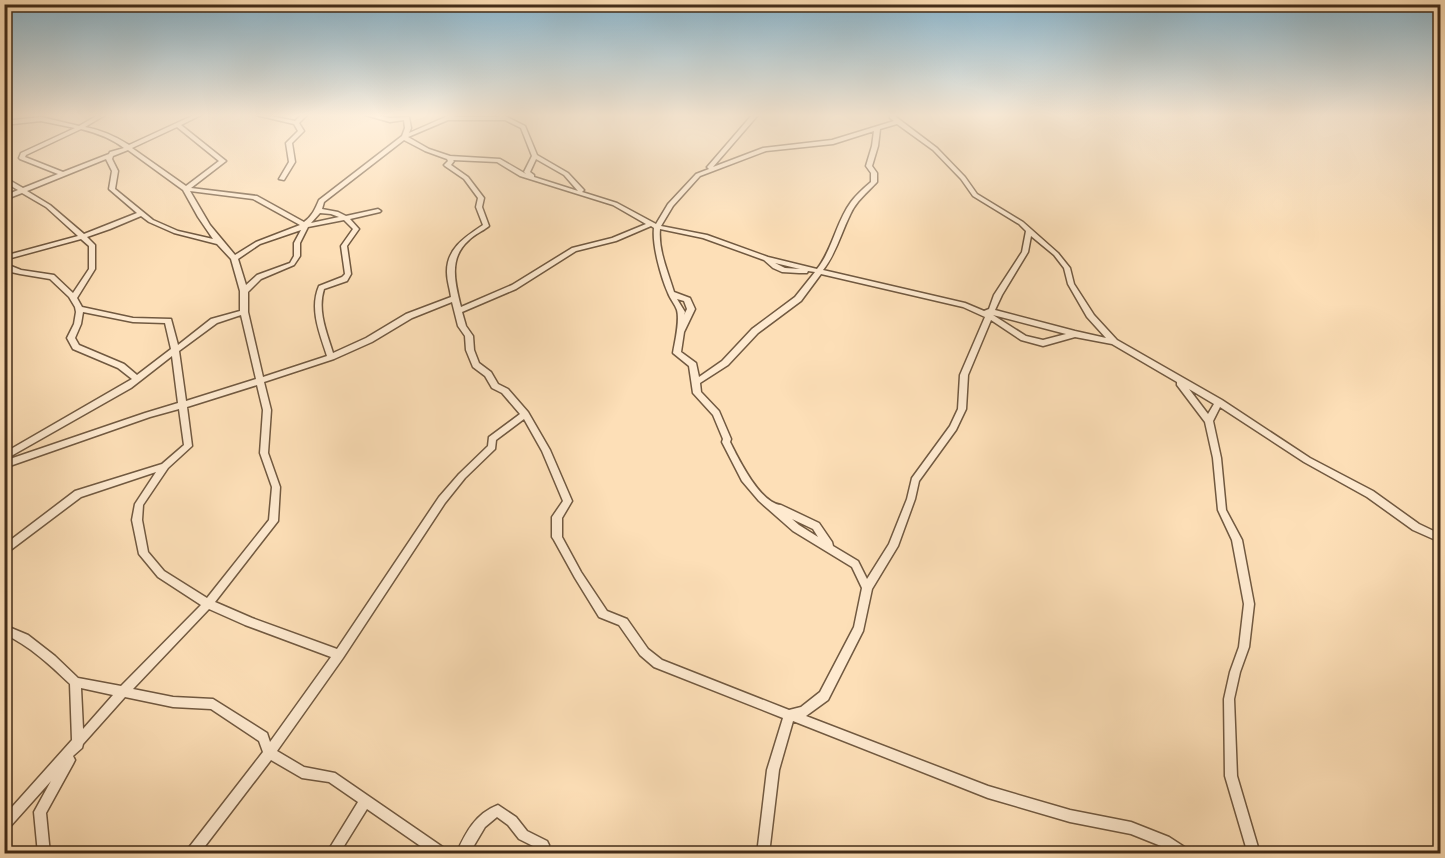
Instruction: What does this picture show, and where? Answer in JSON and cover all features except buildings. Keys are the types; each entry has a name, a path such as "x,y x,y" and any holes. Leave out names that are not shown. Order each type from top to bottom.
{"street":[{"path":"23,155 22,158 63,174"},
{"path":"4,198 107,155"},
{"path":"111,155 109,159 115,171 111,189 150,221 176,232 219,242"},
{"path":"138,155 186,189 255,197 306,226"},
{"path":"186,189 223,162 215,155"},
{"path":"282,179 292,162 291,155"},
{"path":"244,291 259,277 292,264 297,256 297,243 306,226 320,211 321,201 381,155"},
{"path":"441,155 449,158 498,160 522,175 532,176 630,210 654,226 705,236 766,259 1114,342"},
{"path":"707,171 721,155"},
{"path":"458,311 514,287 574,249 614,240 654,226 692,180 707,171 749,155"},
{"path":"696,382 725,363 755,331 798,299 826,262 854,202 874,182 874,173 869,166 872,155"},
{"path":"942,155 975,195 1021,223 1056,254 1067,268 1071,284 1091,317 1114,342 1219,402 1307,460 1370,494 1416,527 1440,538"},
{"path":"532,176 527,172 535,156 566,174 584,193"},
{"path":"449,158 451,161 447,165 466,178 481,198 478,207 486,226 467,238 455,252 450,272 462,326 469,336 470,350 476,365 488,374 495,386 505,391 525,414 546,450 568,501 556,517 557,537 603,614 623,622 644,652 658,664 988,792 1070,816 1131,828 1165,841 1185,854"},
{"path":"4,179 48,206 92,245 92,269 75,296"},
{"path":"4,825 122,693 208,604 273,521 276,487 264,453 267,410 244,312 244,291 234,258 219,242 193,205 186,189"},
{"path":"320,211 347,217 356,229 344,246 348,274 345,279 321,288 319,292 320,315 331,357"},
{"path":"234,258 256,244 306,226 378,211"},
{"path":"4,258 84,237 141,213"},
{"path":"654,226 671,293 687,300 691,309 680,332 677,353 693,365 697,393 716,413 726,442 745,479 796,528 855,564 867,588"},
{"path":"789,715 803,712 825,696 859,628 867,588 893,546 911,499 915,480 953,428 962,409 964,375 998,295 1028,244 1029,231"},
{"path":"4,263 8,268 24,273 55,278 64,289 75,296 80,309 78,325 71,338 76,347 121,366 137,379"},
{"path":"4,465 331,357 369,340 409,316 455,298"},
{"path":"80,309 133,320 168,321 184,404 188,446 165,466 139,504 138,520 144,554 161,574 208,604 249,622 339,655"},
{"path":"4,457 137,379 214,321 244,312"},
{"path":"991,314 1024,338 1043,343 1075,334"},
{"path":"1176,378 1209,421 1217,458 1222,510 1238,540 1249,604 1244,647 1229,699 1231,776 1254,854"},
{"path":"1209,421 1219,402"},
{"path":"191,854 269,753 339,655 442,500 462,476 492,447 492,439 525,414"},
{"path":"4,551 78,494 165,466"},
{"path":"4,629 24,638 75,682 173,702 213,704 263,737 269,753 302,772 331,777 443,854"},
{"path":"44,854 40,812 79,743 75,682"},
{"path":"763,854 773,770 789,715"},
{"path":"332,854 365,802"},
{"path":"462,854 482,821 490,813 498,811 512,821 523,835 543,845 542,854"}]}
